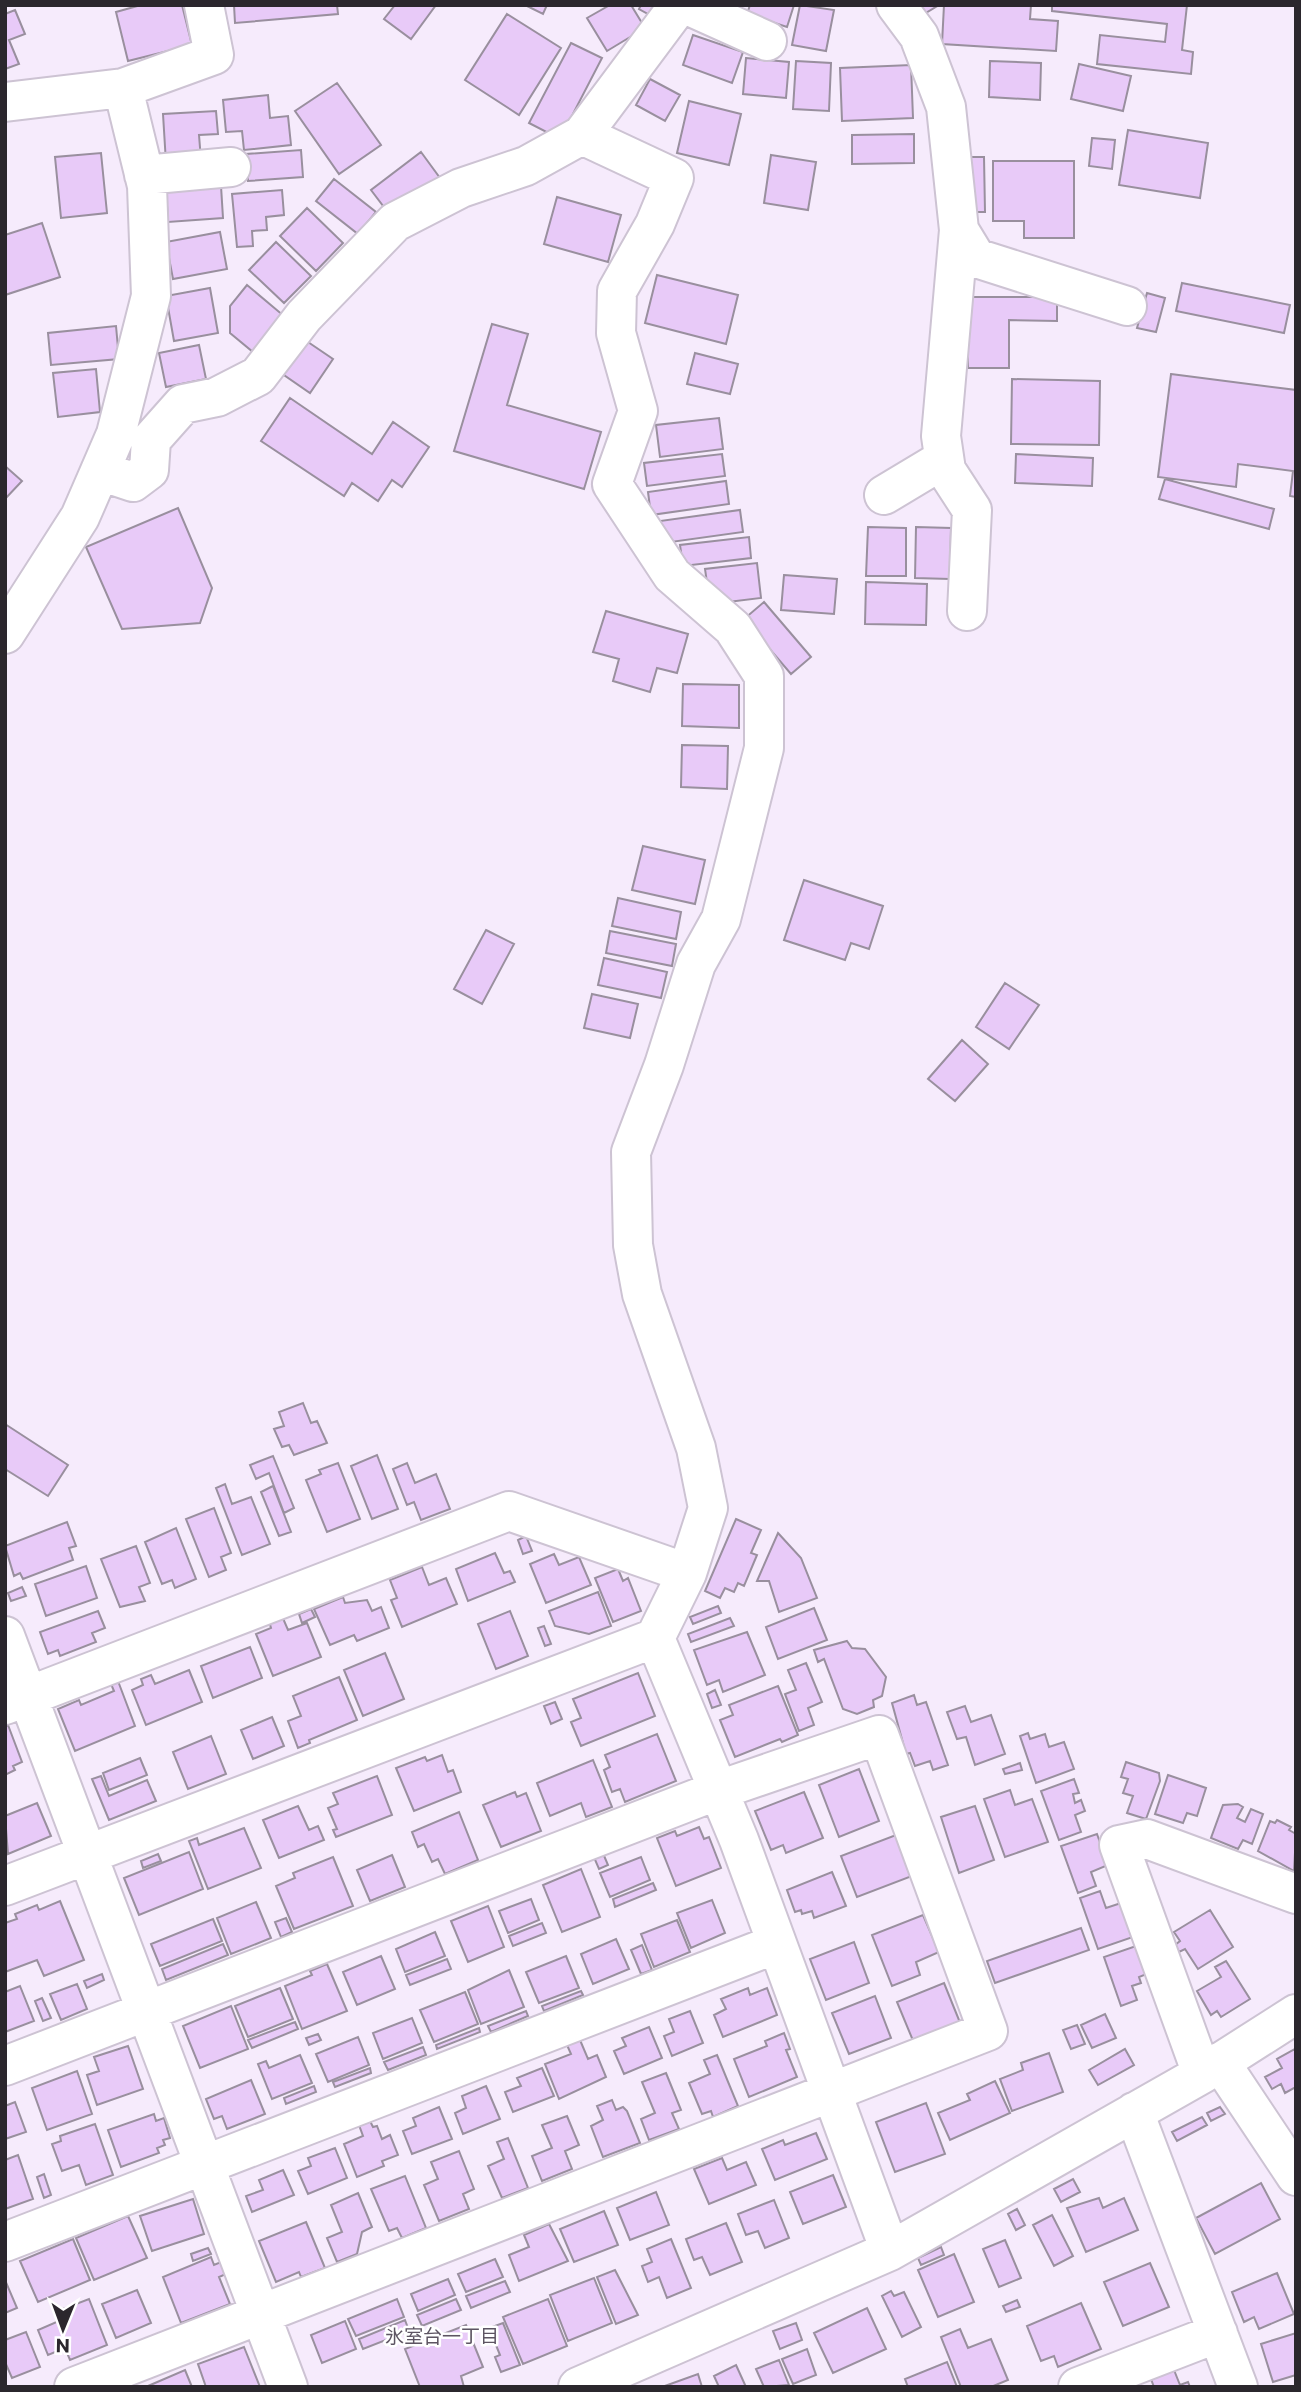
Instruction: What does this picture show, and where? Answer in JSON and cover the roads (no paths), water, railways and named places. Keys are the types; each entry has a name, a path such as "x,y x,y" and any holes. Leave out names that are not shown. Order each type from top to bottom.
{"street":[{"path":"5,102 123,88 215,55 204,5"},
{"path":"100,471 133,482 149,470 151,440 183,404 217,397 258,376 304,316 395,222 461,188 526,166 582,135 679,5"},
{"path":"687,5 767,41"},
{"path":"897,5 919,36 946,107 959,230 941,436 946,470 972,510 967,611"},
{"path":"5,634 80,517 116,434 151,296 144,175 123,88"},
{"path":"5,1886 655,1638 687,1573 708,1508 696,1448 642,1294 633,1245 631,1152 664,1065 696,964 721,919 764,748 764,676 733,628 672,575 612,484 639,411 617,333 617,291 655,224 674,178 582,135"},
{"path":"144,175 231,167"},
{"path":"959,230 976,258 1127,306"},
{"path":"884,495 944,459"},
{"path":"17,1701 509,1511 687,1573"},
{"path":"5,1636 17,1701 87,1854 149,2012 288,2387"},
{"path":"655,1638 716,1791 739,1840 890,2251"},
{"path":"5,2066 716,1791 879,1735 988,2031 74,2387"},
{"path":"1296,1894 1147,1839 1119,1845 1211,2068 1296,2176"},
{"path":"5,2242 776,1944"},
{"path":"599,2383 890,2251 1211,2068 1296,2014"},
{"path":"1134,2112 1238,2387"},
{"path":"1078,2387 1218,2333"}],"district":[{"name":"氷室台一丁目","path":"442,2335"}]}
